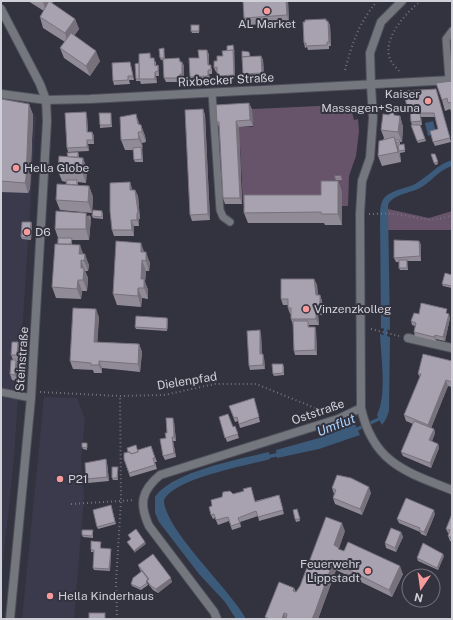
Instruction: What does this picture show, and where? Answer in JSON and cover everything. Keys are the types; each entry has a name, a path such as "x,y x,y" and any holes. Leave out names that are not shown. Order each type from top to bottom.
{"street":[{"name":"Oststraße","path":"143,499 152,482 160,475 338,419 361,408 360,214 362,181 371,151 374,118 370,85 370,53 381,22 402,1"},
{"name":"Steinstraße","path":"1,9 40,84 46,100 47,121 38,296 31,395 10,619"},
{"name":"Rixbecker Straße","path":"1,94 46,100 451,80"},
{"path":"408,338 452,348"},
{"path":"361,408 363,418 373,437 384,455 394,465 407,473 452,490"},
{"path":"143,499 143,512 149,526 214,612 217,619"}],"lane":[{"path":"451,80 446,39 452,31"},
{"path":"212,93 220,210 223,217 230,222"},
{"path":"1,392 31,395"}],"path":[{"path":"345,70 353,39 361,22 377,1"},
{"path":"399,71 391,61 391,41 396,26 410,10 421,1"},
{"path":"377,214 392,213 430,221 441,220 452,215"},
{"path":"373,329 397,335"},
{"name":"Dielenpfad","path":"31,395 164,395 215,384 256,384 297,400 338,419"},
{"path":"117,619 116,582 121,501 120,396"},
{"path":"71,504 143,499"}],"shaded area":[{"path":"1,105 32,111 36,117 14,458 1,581"},
{"path":"339,105 351,108 354,120 358,119 359,131 356,156 349,176 348,206 342,206 342,190 324,191 324,204 243,204 239,127 253,127 252,109"},
{"path":"388,209 429,218 452,211 452,230 388,230"},
{"name":"P21","path":"44,397 77,398 85,419 81,460 84,498 74,619 22,619"}],"water":[{"path":"433,121 436,133 428,136 425,123"},
{"path":"452,160 452,166 443,170 418,189 393,199 388,205 390,330 381,328 380,215 384,198 389,194 415,184 442,164"},
{"path":"380,334 390,337 389,411 382,425 377,415 380,407 383,387"},
{"path":"355,424 360,435 319,449 277,458 276,450 319,438"},
{"path":"269,452 270,459 196,479 171,492 164,500 167,512 175,527 238,606 246,619 236,619 225,602 199,574 159,522 155,513 155,497 163,488 175,480 190,474 224,463"}],"building":[{"path":"49,1 75,19 65,33 40,17"},
{"name":"AL Market","path":"243,1 286,1 287,15 244,18"},
{"path":"326,19 326,21 328,21 329,42 327,42 327,45 306,46 306,43 304,43 303,22 305,22 305,20"},
{"path":"191,25 199,25 199,31 191,31"},
{"path":"450,28 452,28 452,52"},
{"path":"71,33 96,51 86,66 60,48"},
{"path":"233,45 234,52 233,50 227,51 227,46"},
{"path":"164,48 164,58 160,58 159,49"},
{"path":"198,50 207,50 208,65 211,65 211,70 208,70 208,76 190,77 189,58 199,58"},
{"path":"233,50 234,75 217,76 217,67 214,68 214,61 217,61 217,56 223,56 222,51"},
{"path":"242,51 249,52 250,56 242,57"},
{"path":"150,53 150,58 154,58 155,66 158,65 158,71 155,72 155,79 139,79 139,54"},
{"path":"261,56 262,73 243,74 242,57"},
{"path":"179,58 180,62 182,62 182,74 180,74 180,78 164,78 163,59"},
{"path":"130,62 133,76 128,76 128,80 113,81 112,63"},
{"path":"139,63 139,79 136,79 135,64"},
{"path":"452,81 452,102 448,103 447,98 442,100 436,83"},
{"path":"436,89 450,138 433,142 430,131 438,129 434,113 420,113 421,121 411,122 410,108 407,108 404,91"},
{"name":"Hella Globe","path":"1,99 29,104 25,183 1,181"},
{"path":"249,103 250,120 236,121 240,198 223,198 219,122 217,122 216,105"},
{"path":"203,109 208,214 190,215 185,110"},
{"path":"86,112 87,132 92,132 93,140 87,140 87,147 67,148 65,113"},
{"path":"389,112 394,112 394,115 400,116 398,132 381,130 383,114 389,115"},
{"path":"99,113 111,113 111,125 100,125"},
{"path":"136,114 138,124 141,125 142,132 138,132 139,139 121,140 120,117"},
{"path":"411,125 420,125 425,139 417,141"},
{"path":"394,137 398,152 378,156 379,141"},
{"path":"404,144 405,150 399,151 398,145"},
{"path":"141,147 142,159 134,160 133,148"},
{"path":"78,152 78,157 68,157 67,153"},
{"path":"431,154 435,154 438,162 434,163"},
{"path":"59,156 83,158 82,172 58,171"},
{"path":"335,176 341,176 341,178 335,178"},
{"path":"67,180 77,180 77,185 66,184"},
{"path":"321,181 338,181 338,214 321,214 321,212 244,213 244,195 321,195"},
{"path":"130,182 130,190 135,190 138,212 137,220 131,220 132,230 112,230 110,183"},
{"path":"57,184 89,186 88,202 56,200"},
{"path":"93,210 102,211 102,217 92,216"},
{"path":"56,211 86,213 86,229 55,229"},
{"name":"D6","path":"22,222 31,222 30,238 21,237"},
{"path":"58,238 72,238 71,244 58,244"},
{"path":"394,240 419,241 420,256 394,258"},
{"path":"116,241 141,243 141,252 146,252 146,261 142,260 141,279 144,279 144,288 138,288 138,296 113,294"},
{"path":"55,244 80,245 79,254 85,254 84,261 81,260 81,268 84,268 83,280 78,280 77,289 52,287"},
{"path":"399,260 407,260 407,268 399,268"},
{"path":"445,273 452,275 452,286 442,284"},
{"name":"Vinzenzkolleg","path":"281,279 314,279 316,295 320,295 320,309 316,309 316,319 291,319 291,308 288,308 288,299 281,299"},
{"path":"421,303 447,309 446,313 449,314 443,337 435,335 434,337 414,332 416,323 411,321 414,313 419,314"},
{"path":"73,308 96,309 94,342 139,344 138,364 99,361 99,365 91,365 91,363 70,361"},
{"path":"136,316 167,318 167,329 135,327"},
{"path":"293,321 308,321 308,327 315,327 315,350 294,351"},
{"path":"260,330 260,354 263,354 263,365 249,366 247,331"},
{"path":"12,342 18,342 17,355 11,355"},
{"path":"423,354 452,361 452,382 446,380 428,425 404,415 421,374 418,374"},
{"path":"11,360 16,360 15,375 10,374"},
{"path":"272,364 283,364 283,373 273,374"},
{"path":"254,398 259,417 239,424 237,417 234,418 229,406"},
{"path":"228,414 233,427 235,426 238,434 225,438 219,417"},
{"path":"166,418 173,418 174,437 172,437 174,453 163,456 160,439 166,438"},
{"path":"414,421 434,429 429,440 438,444 430,463 401,452"},
{"path":"82,443 87,443 87,448 82,447"},
{"path":"136,445 138,452 131,454 128,452 127,448"},
{"path":"151,446 155,458 153,458 155,465 129,473 124,459 124,453 130,452 131,454"},
{"path":"106,459 107,477 86,479 85,463"},
{"path":"112,467 118,467 117,478 112,478"},
{"path":"337,475 351,478 369,487 360,509 333,498 336,490 332,488"},
{"path":"251,487 255,502 279,495 283,510 258,517 256,511 238,518 240,523 231,526 228,517 216,520 214,514 211,515 209,507 212,506 211,500 222,497 223,492 230,491 233,494"},
{"path":"406,498 434,510 424,532 419,530 420,528 397,519"},
{"path":"111,505 115,522 97,527 93,510"},
{"path":"297,509 300,519 295,519 293,510"},
{"path":"452,514 452,538 448,536 450,530 446,529"},
{"name":"Feuerwehr Lippstadt","path":"326,517 342,523 334,545 339,548 338,549 344,551 348,542 400,566 389,590 333,562 312,619 286,619 287,614 284,613 282,619 270,619 265,617 279,582 294,588 293,591 296,592 300,586"},
{"path":"391,528 401,532 395,548 385,543"},
{"path":"136,529 145,542 134,551 127,542 131,539 128,535"},
{"path":"82,530 93,530 92,536 82,535"},
{"path":"91,541 101,542 100,548 111,549 109,569 93,568 94,550 91,550"},
{"path":"423,543 443,554 437,568 417,558"},
{"path":"153,554 171,578 156,589 147,581 149,579 138,565"},
{"path":"142,571 148,579 146,581 147,583 140,588 131,584 133,578"},
{"path":"89,613 105,613 105,619 89,619"}],"waterway":[{"name":"Umflut","path":"385,339 386,325"},
{"name":"Umflut","path":"353,431 379,419 381,416"},
{"name":"Umflut","path":"266,457 281,454"}],"place":[{"name":"AL Market","path":"267,11"},
{"name":"Kaiser Massagen+Sauna","path":"428,101"},
{"name":"Hella Globe","path":"16,168"},
{"name":"D6","path":"27,232"},
{"name":"Vinzenzkolleg","path":"306,309"},
{"name":"P21","path":"60,479"},
{"name":"Feuerwehr Lippstadt","path":"368,571"},
{"name":"Hella Kinderhaus","path":"50,596"}]}
